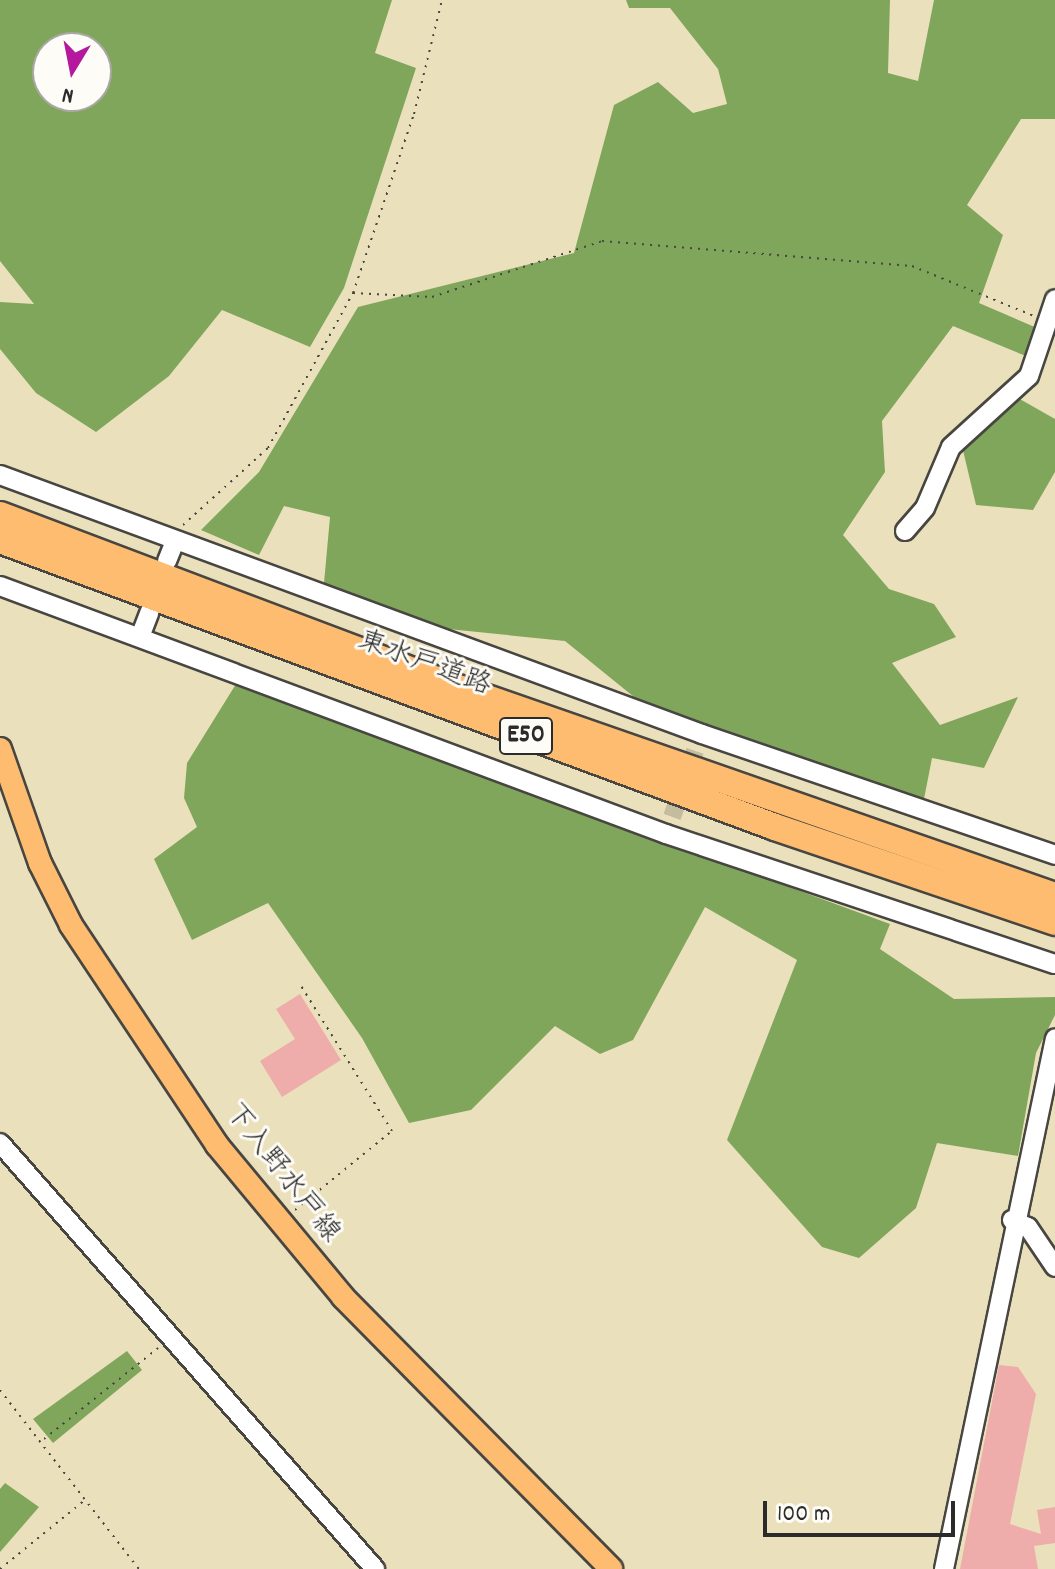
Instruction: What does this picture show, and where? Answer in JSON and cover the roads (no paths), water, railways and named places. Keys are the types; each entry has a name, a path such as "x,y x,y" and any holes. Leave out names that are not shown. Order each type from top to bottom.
{"highway":[{"name":"東水戸道路","path":"0,515 490,699 1055,896"},
{"name":"東水戸道路","path":"0,540 716,806 1055,922"}],"main road":[{"name":"下入野水戸線","path":"0,749 40,863 78,936 278,1223 611,1569"}],"street":[{"path":"905,531 925,508 951,447 1029,376 1052,308"},
{"path":"0,475 699,742 1055,855"},
{"path":"167,561 175,541"},
{"path":"0,586 1055,964"},
{"path":"140,637 149,613"},
{"path":"944,1569 1012,1220 1055,1038"},
{"path":"0,1143 174,1335 375,1569"},
{"path":"1012,1220 1028,1227 1055,1267"}],"tunnel":[{"path":"672,817 695,751"}]}
